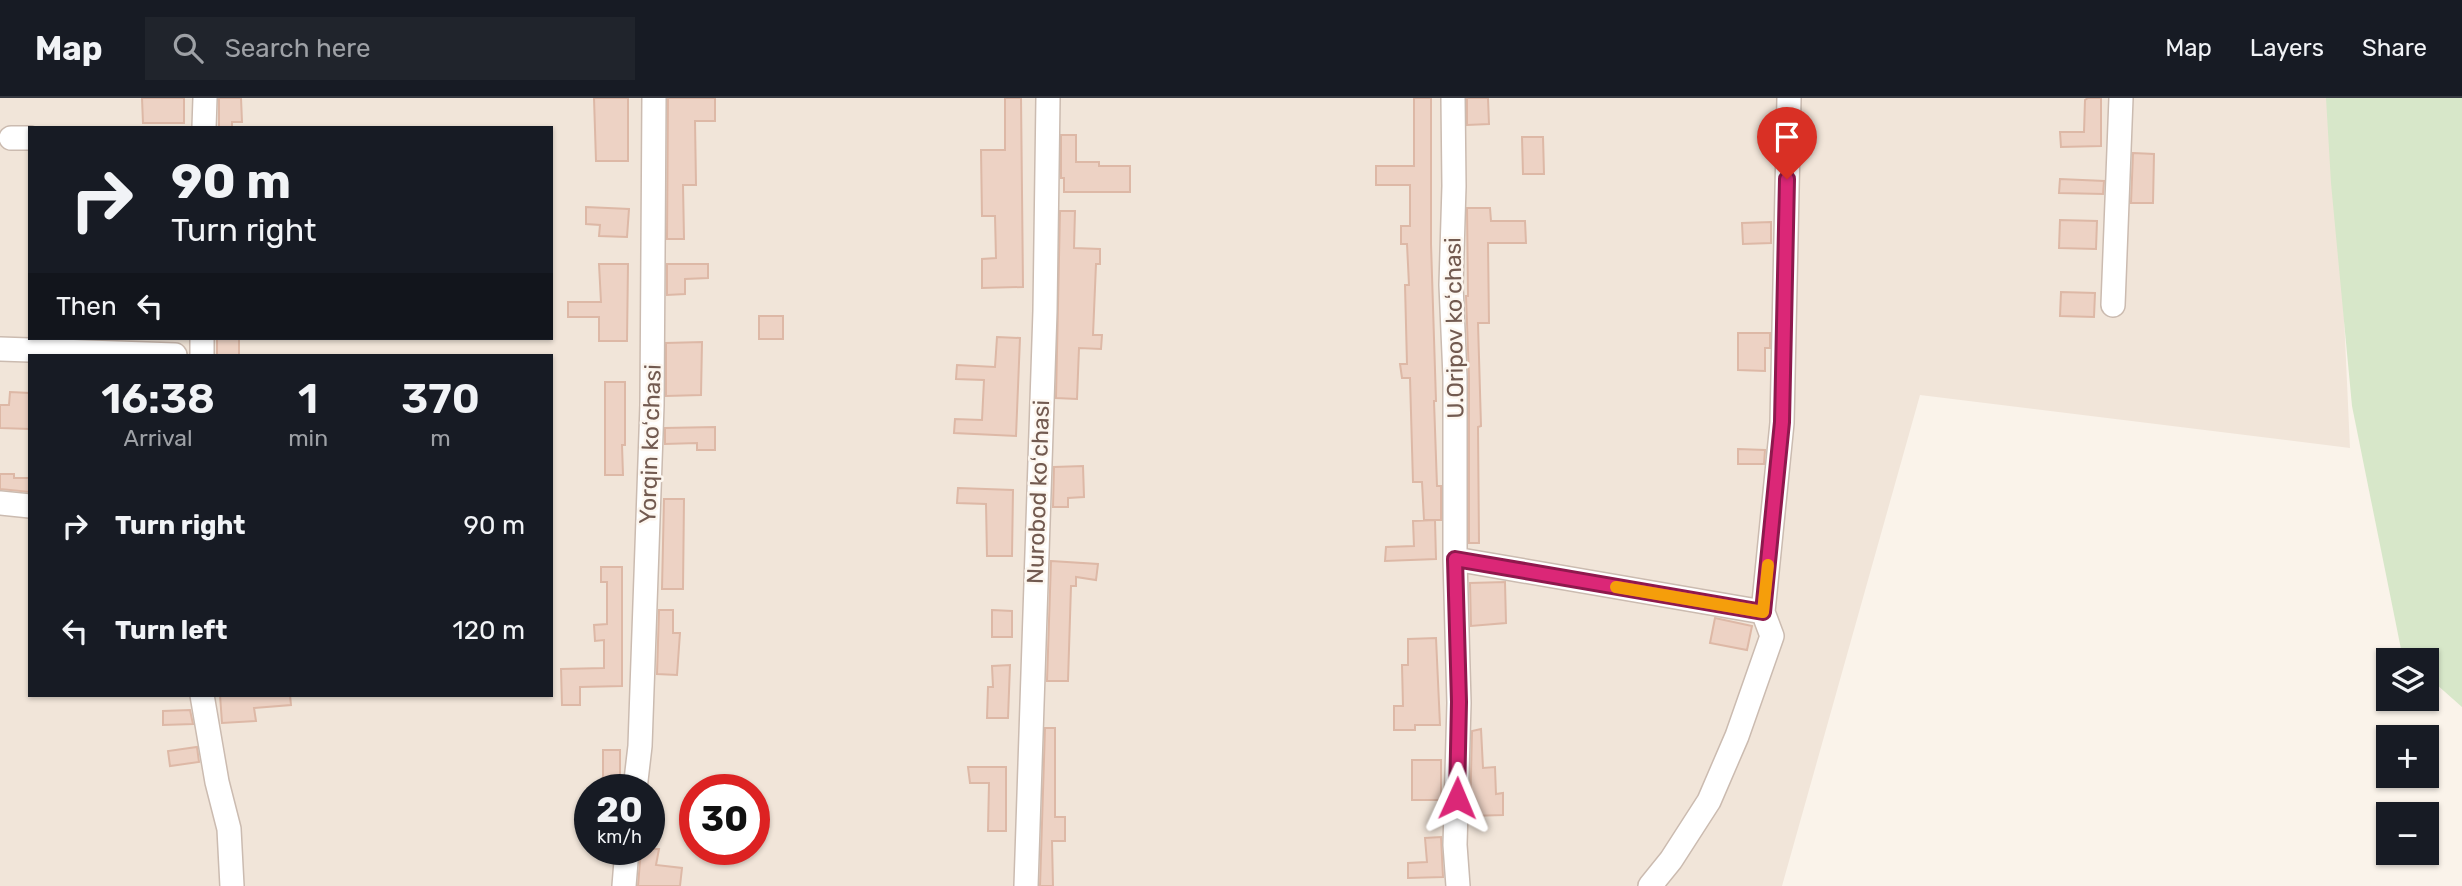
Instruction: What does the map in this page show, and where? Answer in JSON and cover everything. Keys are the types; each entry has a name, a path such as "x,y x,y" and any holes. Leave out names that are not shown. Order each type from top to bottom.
{"street":[{"path":"204,126 205,98"},
{"name":"Yorqin koʻchasi","path":"637,774 652,418 654,98"},
{"name":"Nurobod koʻchasi","path":"1026,886 1044,324 1048,98"},
{"name":"U.Oripov koʻchasi","path":"1453,98 1451,285 1455,377 1455,559 1459,702 1455,845 1458,886"},
{"path":"1650,886 1671,860 1709,801 1737,736 1772,636 1763,612 1782,422 1789,98"},
{"path":"2113,306 2121,98"},
{"path":"0,349 146,354"},
{"path":"0,503 28,506"},
{"path":"1455,559 1763,612"},
{"path":"202,697 216,782 229,829 232,886"},
{"path":"624,886 626,865"}],"shaded area":[{"path":"0,98 2334,98 2350,448 1920,395 1782,886 0,886"}],"green space":[{"path":"2326,98 2462,98 2462,707 2439,687 2439,648 2401,648 2352,406 2331,183"}],"building":[{"path":"142,98 184,98 184,123 143,123"},
{"path":"219,98 241,98 242,122 232,122 232,126 219,126"},
{"path":"594,98 628,98 628,161 596,161"},
{"path":"668,98 715,98 715,121 695,121 696,185 683,185 684,239 667,239"},
{"path":"1005,98 1021,98 1023,287 982,288 982,259 996,258 995,216 982,216 981,150 1005,150"},
{"path":"1414,98 1431,98 1434,401 1441,520 1424,520 1422,482 1413,482 1410,378 1402,378 1400,364 1407,364 1405,285 1409,285 1407,244 1401,244 1401,226 1410,226 1410,185 1376,185 1376,166 1414,166"},
{"path":"1467,98 1488,98 1489,124 1467,125"},
{"path":"2101,98 2101,146 2061,147 2060,132 2084,132 2085,100"},
{"path":"1061,135 1076,135 1076,162 1099,162 1099,166 1130,166 1130,192 1064,192 1064,178 1061,178"},
{"path":"1522,137 1543,137 1544,174 1523,174"},
{"path":"2133,153 2154,154 2153,203 2131,203"},
{"path":"2060,179 2104,181 2103,194 2059,193"},
{"path":"586,207 629,209 627,237 599,236 600,225 586,224"},
{"path":"1467,208 1490,208 1491,221 1525,221 1526,243 1488,243 1489,323 1478,323 1481,426 1478,427 1479,543 1469,543"},
{"path":"1060,211 1075,211 1074,248 1100,249 1100,264 1096,264 1093,335 1102,335 1101,349 1079,348 1077,399 1056,398"},
{"path":"2060,220 2097,221 2096,249 2059,248"},
{"path":"1771,222 1771,243 1743,244 1742,223"},
{"path":"599,264 628,264 627,341 599,341 599,317 568,317 568,302 601,302"},
{"path":"667,264 708,264 708,278 685,279 685,294 667,295"},
{"path":"2061,292 2095,293 2094,317 2060,316"},
{"path":"759,316 783,316 783,339 759,339"},
{"path":"1738,333 1770,333 1770,348 1765,348 1765,371 1738,370"},
{"path":"997,337 1020,338 1016,436 954,433 955,419 982,420 984,380 956,379 957,365 995,367"},
{"path":"217,340 239,340 239,354 217,354"},
{"path":"702,342 701,395 666,396 666,343"},
{"path":"605,382 625,382 623,475 605,475"},
{"path":"10,392 28,393 28,429 0,428 0,405 9,405"},
{"path":"715,427 715,450 697,450 697,443 665,444 665,428"},
{"path":"1738,449 1765,450 1764,464 1738,464"},
{"path":"1083,466 1084,497 1068,498 1068,507 1053,507 1054,467"},
{"path":"0,474 28,478 28,492 0,489"},
{"path":"958,488 1013,490 1012,556 987,556 986,504 957,503"},
{"path":"664,499 684,499 683,589 662,589"},
{"path":"1435,520 1436,559 1385,561 1386,547 1414,546 1413,521"},
{"path":"1051,561 1098,564 1096,580 1076,577 1076,586 1071,586 1068,681 1047,681"},
{"path":"601,567 622,567 622,686 580,687 580,705 562,705 561,669 604,668 604,640 595,641 594,625 607,624 607,582 601,582"},
{"path":"1505,582 1506,623 1471,626 1470,583"},
{"path":"659,610 673,610 673,633 680,633 677,675 657,674"},
{"path":"992,610 1012,611 1012,637 992,637"},
{"path":"1715,618 1752,626 1747,650 1710,643"},
{"path":"1436,638 1440,725 1415,725 1415,730 1394,730 1394,706 1403,706 1402,665 1408,665 1408,639"},
{"path":"1010,665 1008,718 987,718 988,687 993,687 992,666"},
{"path":"220,697 290,697 291,705 254,708 256,721 222,723"},
{"path":"190,710 193,724 163,725 163,711"},
{"path":"1045,728 1055,728 1055,817 1065,817 1065,841 1052,841 1053,886 1040,886"},
{"path":"1481,729 1483,768 1495,767 1496,794 1503,793 1503,815 1470,816 1472,731"},
{"path":"197,747 199,762 170,766 168,751"},
{"path":"603,750 620,750 620,774 603,774"},
{"path":"1412,760 1441,760 1441,800 1412,800"},
{"path":"968,767 1006,767 1006,831 988,831 989,783 970,783"},
{"path":"1441,837 1443,877 1408,878 1408,863 1427,862 1425,838"},
{"path":"640,865 682,868 680,886 638,886"}],"slow traffic":[{"path":"1616,587 1763,612 1768,565"}],"route":[{"path":"1457,798 1459,702 1455,559 1763,612 1782,422 1787,179"}]}
